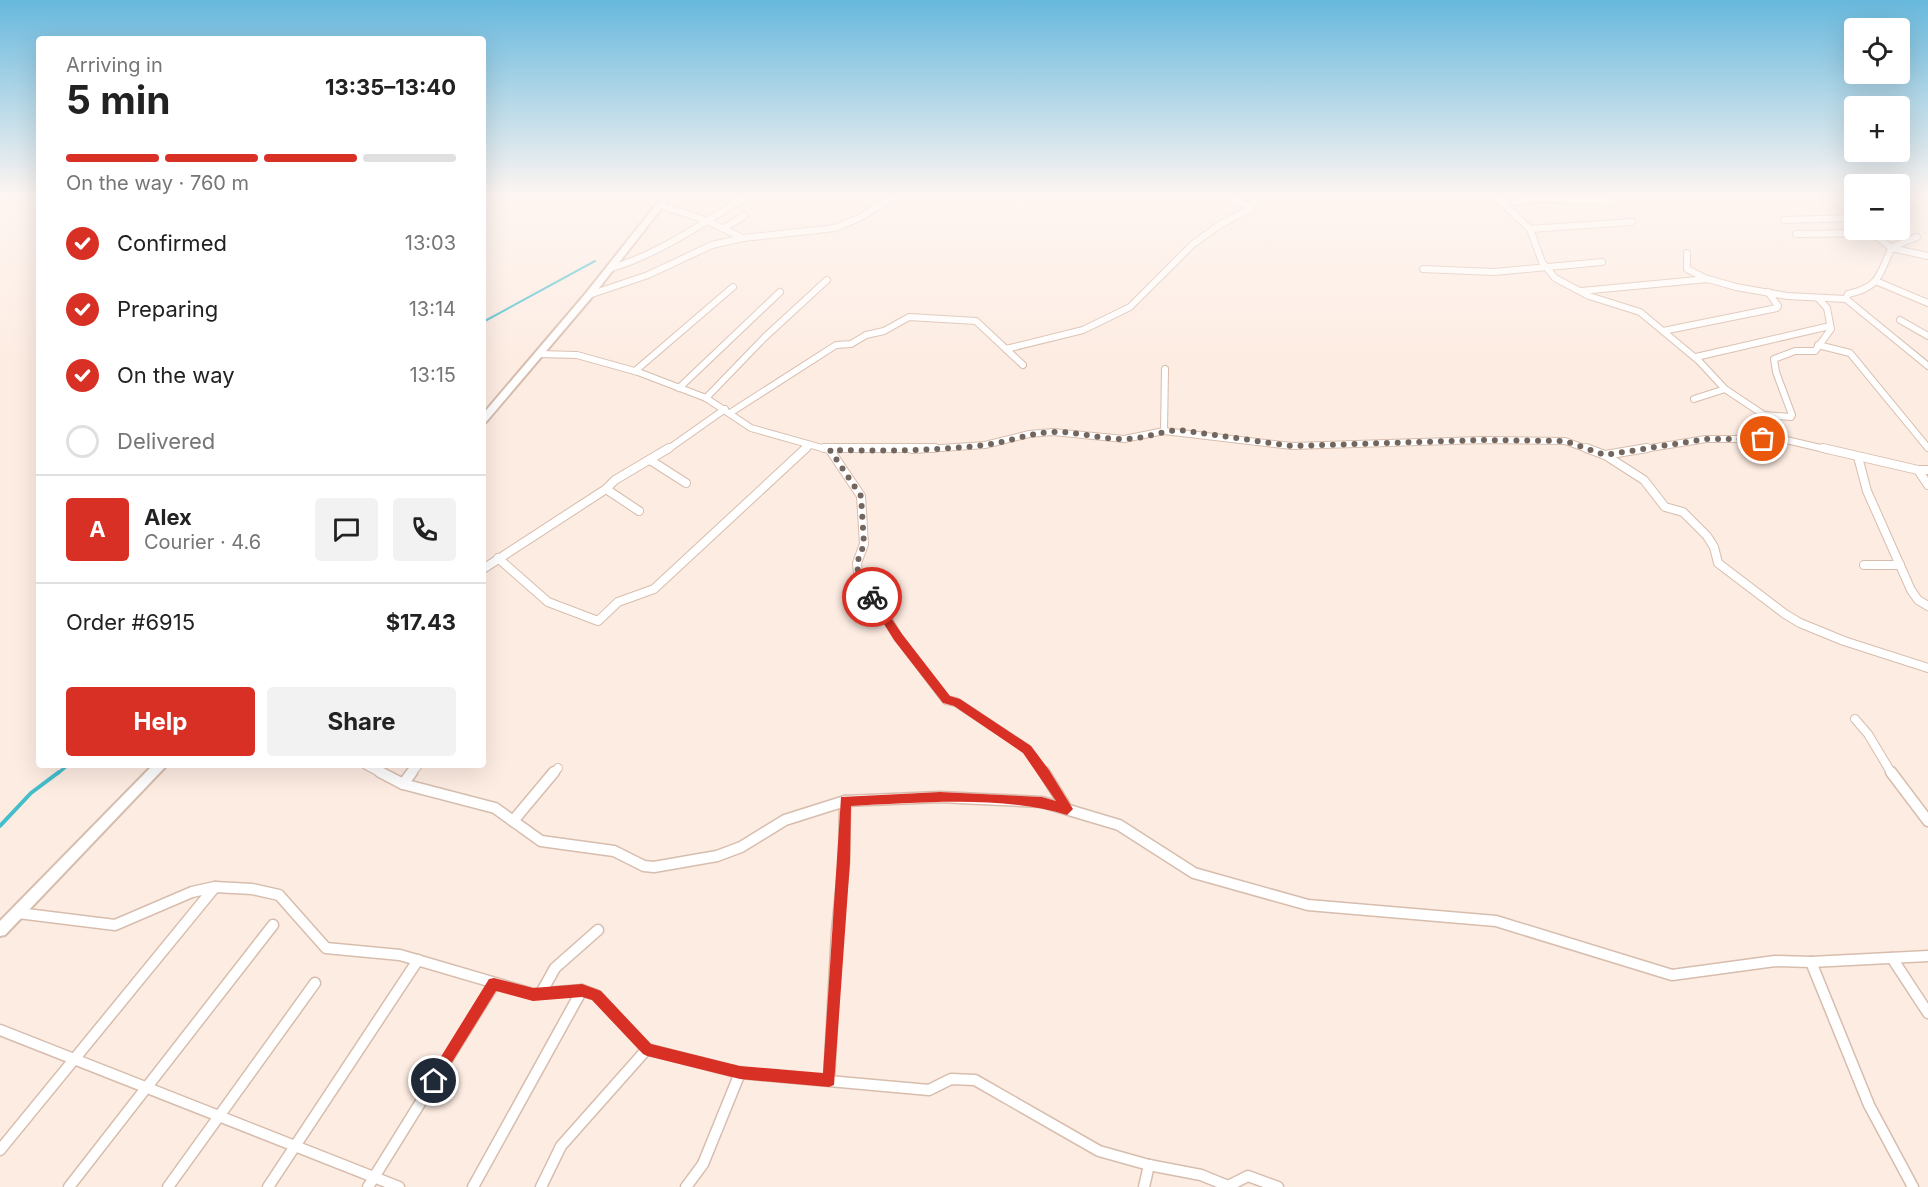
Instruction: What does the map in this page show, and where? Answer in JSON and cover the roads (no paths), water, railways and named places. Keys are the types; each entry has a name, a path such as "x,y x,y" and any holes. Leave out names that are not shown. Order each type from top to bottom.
{"main road":[{"path":"486,416 624,251"},
{"path":"0,930 157,768"}],"street":[{"path":"611,268 626,264 650,251"},
{"path":"589,295 648,275 698,251"},
{"path":"1006,349 1083,330 1130,308 1185,251"},
{"path":"1538,251 1542,262 1555,278 1589,296 1640,312 1696,357 1725,389 1764,415 1782,439"},
{"path":"1846,299 1848,294 1864,292 1878,282 1890,251"},
{"path":"1907,251 1928,256"},
{"path":"1687,253 1687,269 1708,279 1736,287 1768,292 1846,299 1928,366"},
{"path":"1423,269 1494,272 1602,262"},
{"path":"1581,291 1708,279"},
{"path":"706,398 765,337 827,280"},
{"path":"1878,282 1928,303"},
{"path":"635,371 733,287"},
{"path":"679,387 780,292"},
{"path":"1663,331 1777,308 1778,306 1768,292"},
{"path":"1764,415 1791,417 1792,415 1776,372 1774,359 1795,351 1815,351 1825,338 1830,326 1827,308 1818,298"},
{"path":"486,567 606,489 615,480 836,345 851,344 866,335 884,331 909,317 976,321 1023,365"},
{"path":"1900,320 1928,336"},
{"path":"1696,357 1830,326"},
{"path":"1818,345 1850,352 1928,448"},
{"path":"539,354 578,355 635,371 706,398 751,428 830,450 909,450 985,445 1029,434 1053,432 1079,433 1124,440 1179,430 1292,446 1483,440 1565,441 1605,455 1644,480 1665,507 1683,512 1707,536 1714,547 1718,563 1785,614 1844,641 1928,668"},
{"path":"1164,431 1162,389 1165,369"},
{"path":"1694,399 1725,389"},
{"path":"1605,455 1706,439 1782,439 1918,470 1928,470"},
{"path":"498,558 548,602 598,621 618,602 654,589 809,446"},
{"path":"830,450 861,496 864,544 857,563 859,582 879,604 898,637 946,700 956,702 1027,749 1067,809"},
{"path":"1858,457 1867,491 1900,565 1918,600 1928,606"},
{"path":"650,460 686,483"},
{"path":"1918,470 1928,485"},
{"path":"606,489 639,511"},
{"path":"1864,565 1900,565"},
{"path":"1855,719 1868,734 1896,780 1928,821"},
{"path":"372,768 403,784 495,808 541,841 614,851 644,866 654,867 717,856 741,847 785,820 845,801 940,797 1042,802 1119,825 1194,873 1308,905 1496,921 1672,975 1775,961 1811,962 1928,956"},
{"path":"403,784 416,768"},
{"path":"513,821 558,768"},
{"path":"829,1080 837,931 844,862 845,801"},
{"path":"18,913 116,925 192,891 215,887 252,889 279,894 326,948 400,954 533,994 582,990 596,995 647,1049 740,1073 929,1090 944,1080 959,1077 975,1080 1099,1151 1149,1165 1201,1175 1228,1186 1248,1176 1278,1187"},
{"path":"0,1150 215,887"},
{"path":"69,1187 273,925"},
{"path":"541,993 555,968 598,930"},
{"path":"1892,958 1928,1013"},
{"path":"268,1187 418,960"},
{"path":"1811,962 1863,1097 1892,1155 1913,1187"},
{"path":"168,1187 315,983"},
{"path":"371,1182 494,984"},
{"path":"473,1187 582,990"},
{"path":"0,1030 295,1146 371,1182 399,1187"},
{"path":"541,1187 561,1146 647,1049"},
{"path":"686,1187 703,1164 740,1073"},
{"path":"1144,1187 1149,1165"}],"waterway":[{"path":"486,320 595,261"},
{"path":"57,774 64,768"},
{"path":"0,826 31,793 59,772"}]}
